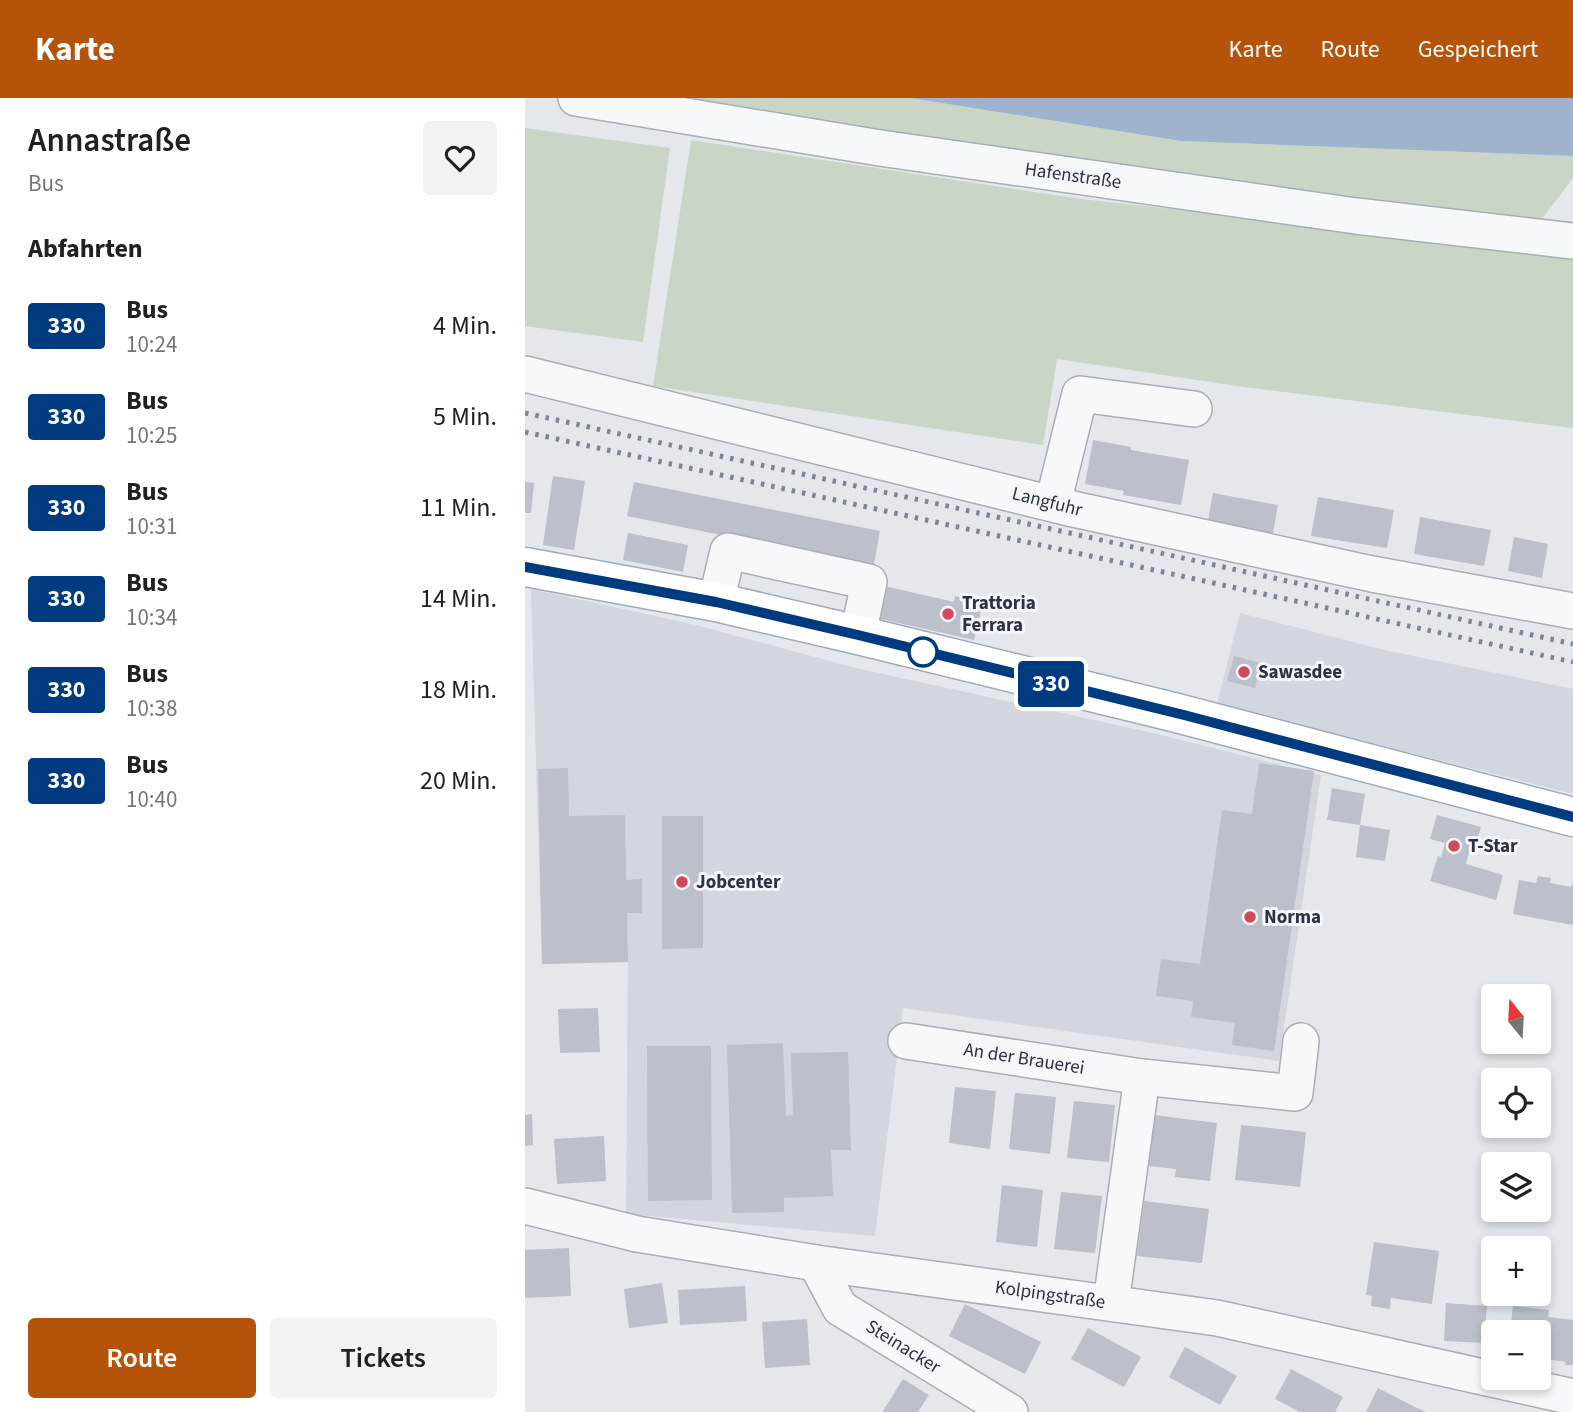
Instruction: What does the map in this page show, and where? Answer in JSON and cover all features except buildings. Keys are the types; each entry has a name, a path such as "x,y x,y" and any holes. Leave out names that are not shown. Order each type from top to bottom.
{"main road":[{"path":"525,567 716,602 1084,683 1184,715 1573,817"}],"street":[{"name":"Hafenstraße","path":"576,98 880,148 1356,216 1572,240"},
{"name":"Langfuhr","path":"525,374 1052,503 1372,574 1573,611"},
{"path":"1052,503 1080,394 1194,409"},
{"path":"716,602 728,551 869,582 858,635"},
{"name":"An der Brauerei","path":"906,1041 1142,1077 1296,1093 1301,1041"},
{"path":"1111,1303 1142,1077"},
{"name":"Kolpingstraße","path":"525,1206 637,1234 816,1263 1217,1318 1573,1397"},
{"name":"Steinacker","path":"816,1263 840,1308 1010,1412"}],"shaded area":[{"path":"531,589 688,623 856,668 1153,733 1321,775 1279,1061 903,1008 875,1236 626,1214 628,962 542,964"},
{"path":"1240,613 1389,651 1573,689 1573,794 1217,704"}],"green space":[{"path":"657,98 910,98 1181,141 1573,156 1573,178 1539,223"},
{"path":"525,128 670,148 643,342 525,326"},
{"path":"691,140 1081,199 1573,254 1573,428 1237,386 1057,359 1043,445 653,386"}],"water":[{"path":"910,98 1573,98 1573,156 1181,141"}],"railway":[{"path":"525,413 1573,644"},
{"path":"525,432 1573,662"}],"bus line":[{"name":"330","path":"525,567 716,602 858,635 1184,715 1573,817"}],"place":[{"name":"Trattoria Ferrara","path":"948,614"},
{"name":"Sawasdee","path":"1244,672"},
{"name":"T-Star","path":"1454,846"},
{"name":"Jobcenter","path":"682,882"},
{"name":"Norma","path":"1250,917"}]}
